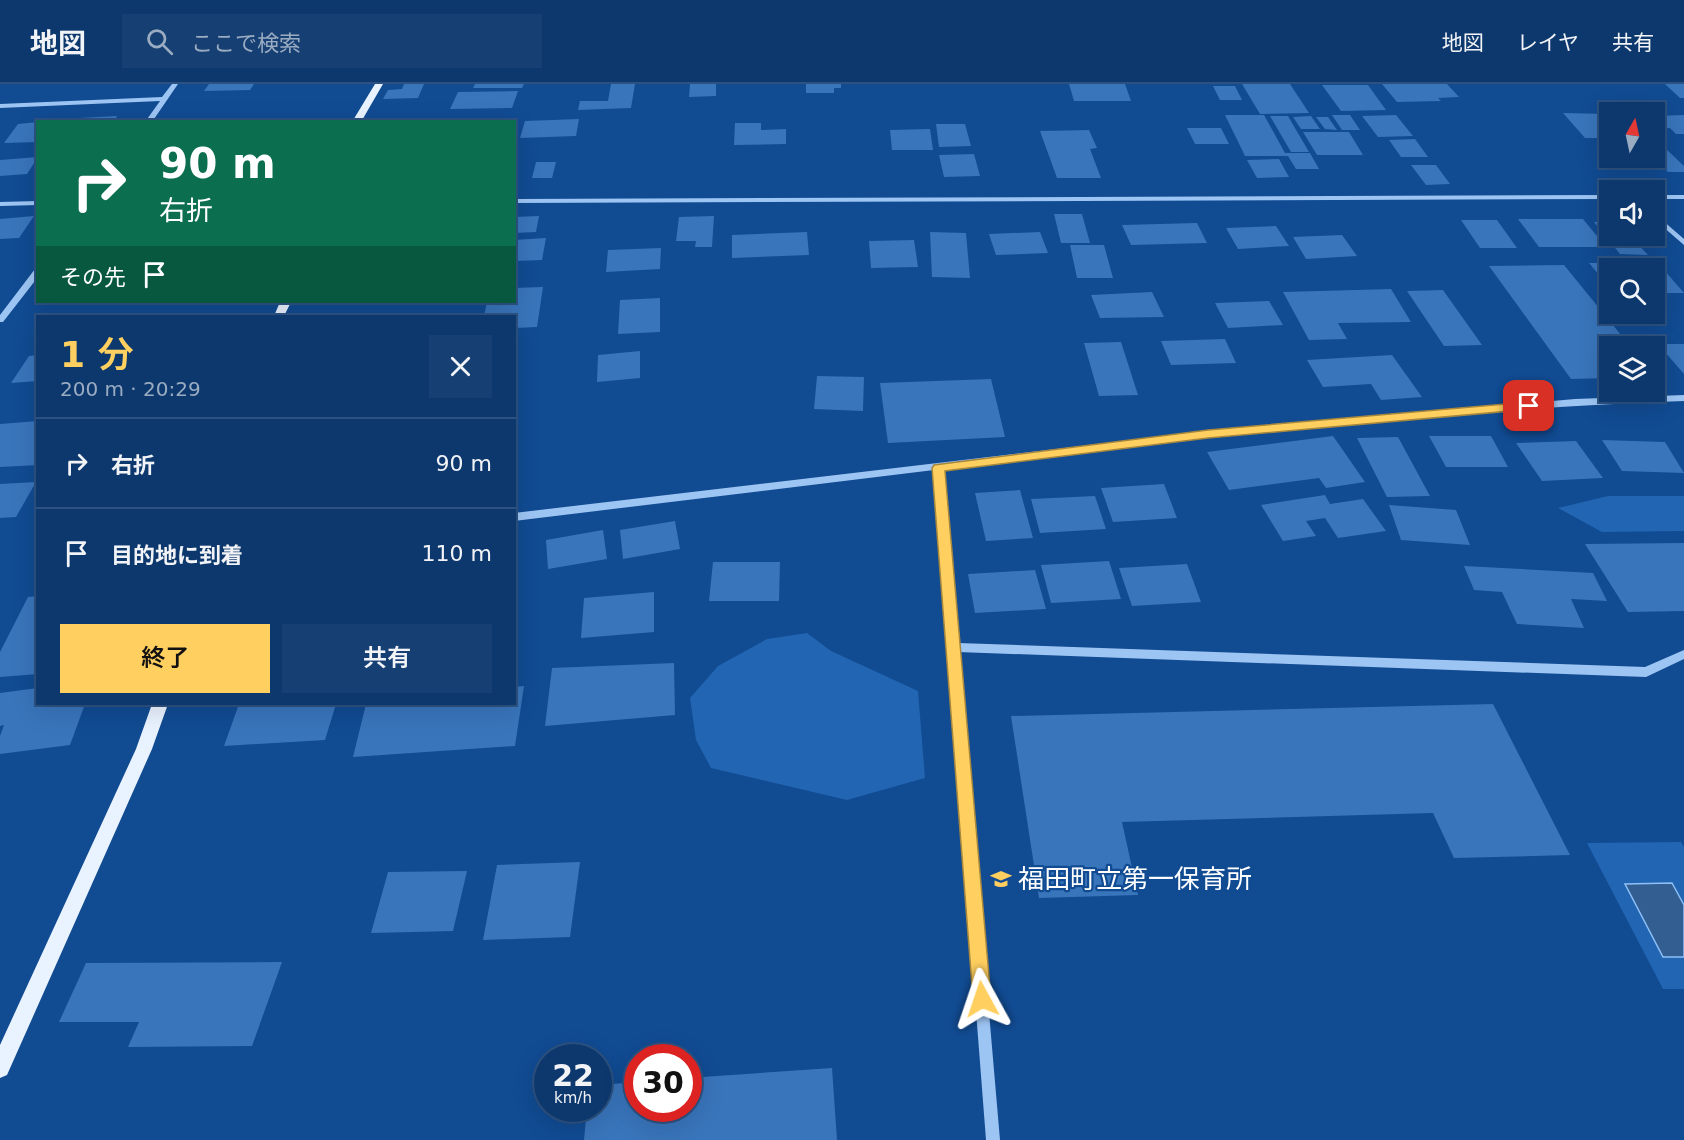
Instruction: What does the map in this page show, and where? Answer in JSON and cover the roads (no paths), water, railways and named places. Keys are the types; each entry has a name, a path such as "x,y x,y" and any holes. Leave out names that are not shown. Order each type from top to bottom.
{"main road":[{"path":"357,120 379,84"},
{"path":"0,1068 144,749 160,705"}],"street":[{"path":"149,120 175,84"},
{"path":"0,106 164,99"},
{"path":"516,201 1599,197"},
{"path":"1665,197 1684,197"},
{"path":"0,204 36,203"},
{"path":"1665,225 1684,243"},
{"path":"0,320 36,274"},
{"path":"516,517 1208,434 1575,402 1684,398"},
{"path":"938,468 993,1140"},
{"path":"953,647 1646,672 1684,654"}],"place":[{"name":"福田町立第一保育所","path":"1001,879"}]}
